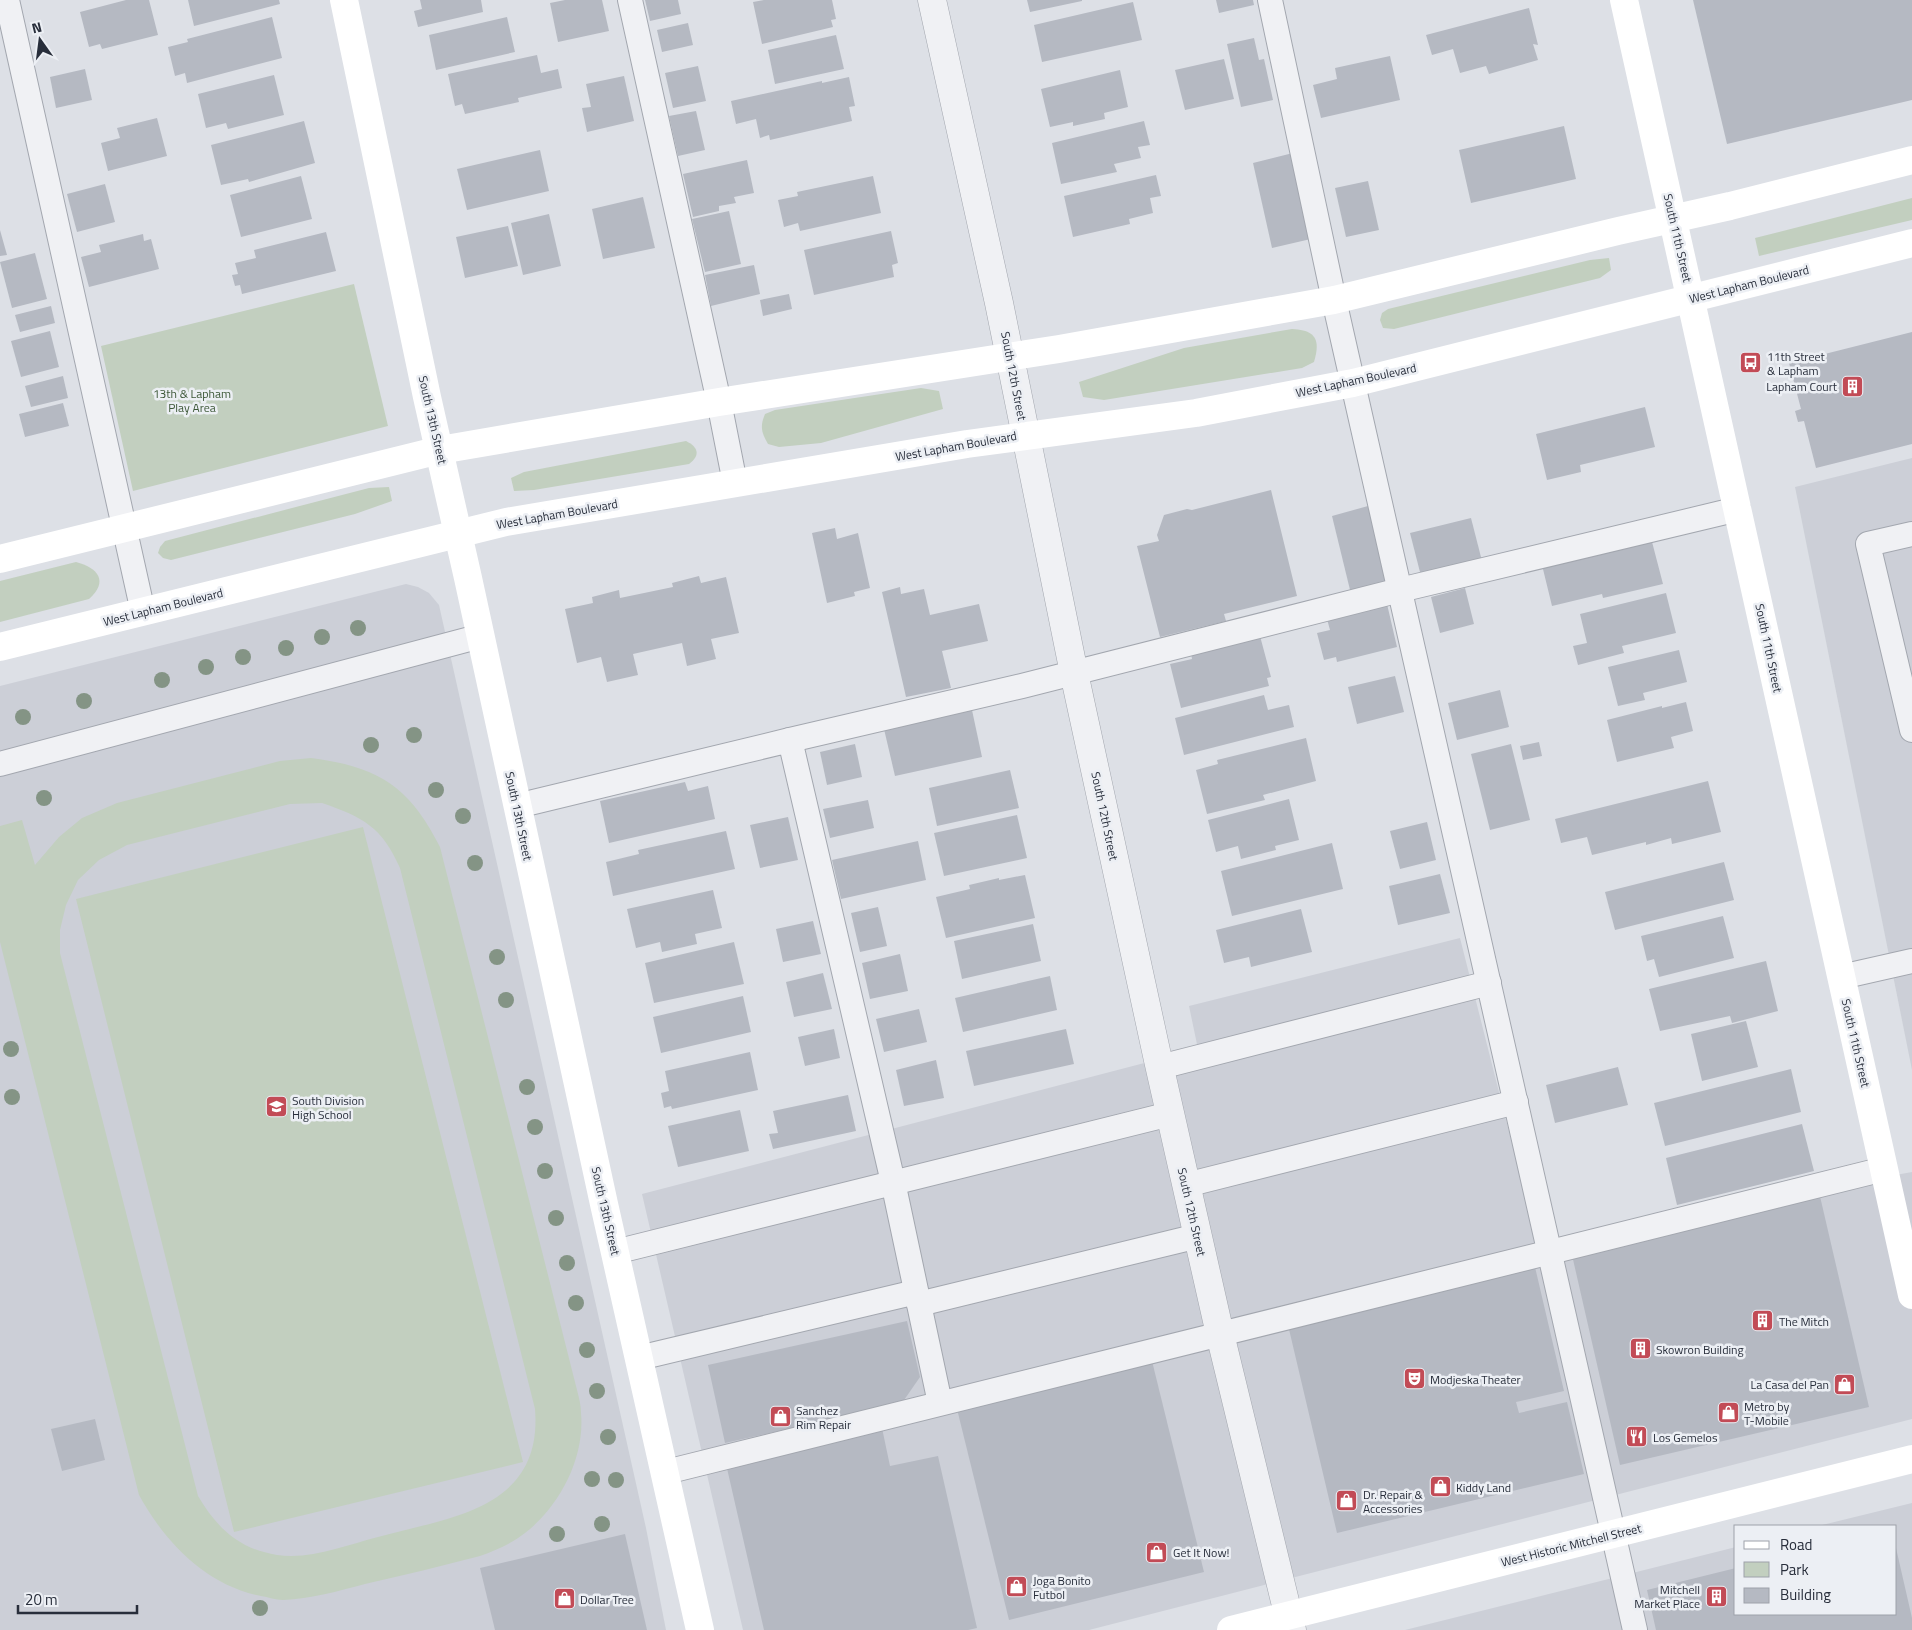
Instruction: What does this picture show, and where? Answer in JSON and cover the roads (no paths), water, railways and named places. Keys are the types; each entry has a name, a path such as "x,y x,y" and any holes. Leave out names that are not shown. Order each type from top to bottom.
{"street":[{"name":"South 13th Street","path":"344,0 427,397 700,1630"},
{"name":"South 12th Street","path":"932,0 1010,356 1074,673 1170,1114 1220,1334 1290,1623"},
{"name":"South 11th Street","path":"1624,0 1692,298 1912,1296"},
{"path":"0,559 440,450 719,402 1010,356 1334,300 1912,160"},
{"name":"West Lapham Boulevard","path":"0,647 506,522 1026,434 1196,412 1353,383 1912,244"},
{"name":"West Historic Mitchell Street","path":"1231,1630 1290,1623 1613,1534 1912,1459"}],"lane":[{"path":"7,0 143,612"},
{"path":"630,0 735,482"},
{"path":"1270,0 1334,300 1635,1630"},
{"path":"517,806 1074,673 1400,590 1738,509"},
{"path":"1912,534 1868,544 1912,730"},
{"path":"0,764 480,636"},
{"path":"790,740 894,1182 940,1403"},
{"path":"1841,977 1912,961"},
{"path":"1160,1067 1489,983"},
{"path":"1186,1185 1516,1102"},
{"path":"616,1252 1170,1114"},
{"path":"666,1472 1884,1169"},
{"path":"639,1358 1198,1236"}],"place":[{"name":"11th Street & Lapham","path":"1751,363"},
{"name":"Lapham Court","path":"1853,386"},
{"name":"South Division High School","path":"276,1107"},
{"name":"The Mitch","path":"1763,1321"},
{"name":"Skowron Building","path":"1640,1349"},
{"name":"Modjeska Theater","path":"1414,1379"},
{"name":"La Casa del Pan","path":"1845,1384"},
{"name":"Metro by T-Mobile","path":"1728,1413"},
{"name":"Sanchez Rim Repair","path":"780,1417"},
{"name":"Los Gemelos","path":"1637,1437"},
{"name":"Kiddy Land","path":"1440,1487"},
{"name":"Dr. Repair & Accessories","path":"1347,1501"},
{"name":"Get It Now!","path":"1157,1552"},
{"name":"Joga Bonito Futbol","path":"1017,1587"},
{"name":"Mitchell Market Place","path":"1716,1596"},
{"name":"Dollar Tree","path":"564,1599"}],"park label":[{"name":"13th & Lapham Play Area","path":"192,400"}]}
